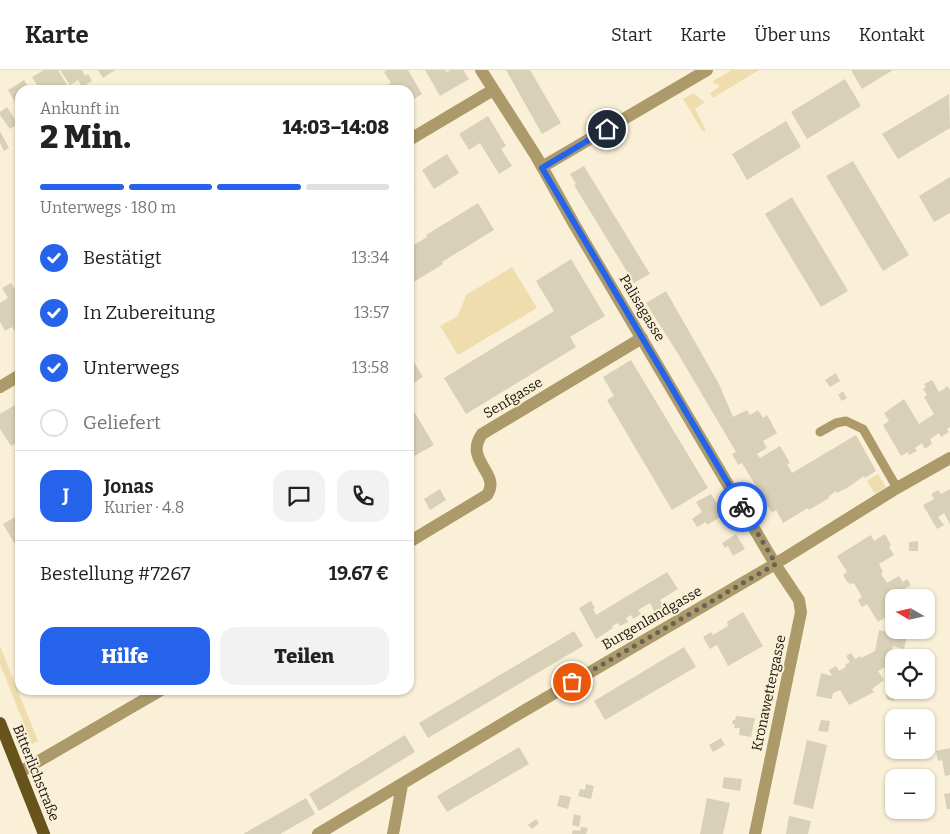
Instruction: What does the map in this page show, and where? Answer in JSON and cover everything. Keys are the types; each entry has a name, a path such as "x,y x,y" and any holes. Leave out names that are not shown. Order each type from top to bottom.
{"main road":[{"name":"Bitterlichstraße","path":"0,723 44,834"}],"street":[{"name":"Palisagasse","path":"481,70 542,168 776,564"},
{"path":"542,168 707,70"},
{"path":"414,137 493,90"},
{"name":"Senfgasse","path":"414,539 489,492 490,481 476,449 482,434 642,338"},
{"path":"0,387 15,378"},
{"name":"Burgenlandgasse","path":"318,834 776,564 897,488 950,458"},
{"name":"Kronawettergasse","path":"754,834 801,612 800,600 776,564"},
{"path":"20,772 152,695"},
{"path":"392,834 402,785"}],"lane":[{"path":"820,432 836,423 846,421 863,429 897,488"}],"shaded area":[{"path":"732,70 759,70 713,98 710,93 719,87 713,81"},
{"path":"693,93 705,102 695,109 706,130 703,132 683,99"},
{"path":"512,267 537,308 458,355 440,326 458,316 466,295"},
{"path":"878,474 886,487 875,494 867,481"},
{"path":"0,646 15,684 15,695 20,695 38,741 32,744 0,664"}],"building":[{"path":"44,70 58,70 67,85 37,85 32,77"},
{"path":"60,70 82,70 85,76 88,74 92,81 85,85 81,85 78,80 70,85"},
{"path":"98,70 115,70 103,78"},
{"path":"387,70 408,70 422,94 414,99 414,85 388,85 391,83 384,72"},
{"path":"425,70 445,70 447,72 463,70 469,79 440,96"},
{"path":"506,70 530,70 561,123 542,134"},
{"path":"851,70 893,70 862,89"},
{"path":"845,79 861,106 807,139 791,112"},
{"path":"24,80 27,85 16,85"},
{"path":"15,86 15,102 8,90"},
{"path":"949,94 950,128 898,159 882,134"},
{"path":"7,107 15,119 15,126 10,129 0,115 0,112"},
{"path":"488,116 506,146 501,149 512,166 499,174 480,143 469,150 459,134"},
{"path":"786,121 801,147 747,180 732,154"},
{"path":"0,131 9,148 4,151 0,143"},
{"path":"447,154 459,173 434,189 422,170"},
{"path":"853,161 909,255 883,271 826,176"},
{"path":"584,166 650,274 634,283 574,185 576,184 570,174"},
{"path":"950,177 950,213 934,222 919,196"},
{"path":"792,197 848,291 821,307 765,214"},
{"path":"478,203 494,230 414,282 414,245 427,237 426,235"},
{"path":"571,259 605,316 570,337 576,347 466,414 444,378 554,311 536,281"},
{"path":"11,283 15,290 15,332 12,327 5,331 0,322 0,303 8,298 2,288"},
{"path":"666,291 719,384 733,417 747,410 750,415 758,410 763,418 767,415 777,433 763,441 767,448 757,454 760,458 780,446 790,463 787,464 792,473 856,435 876,471 865,478 864,476 837,493 836,491 829,498 783,523 776,510 772,513 742,463 738,465 732,454 736,452 646,303"},
{"path":"631,360 708,488 672,510 607,400 614,396 603,377"},
{"path":"414,362 423,377 414,383"},
{"path":"836,373 840,381 830,387 825,380"},
{"path":"932,380 939,392 948,386 950,390 950,427 947,429 949,432 941,437 939,433 930,439 932,444 925,449 922,443 915,448 917,451 909,455 908,452 901,456 883,425 889,421 884,413 904,399 919,424 934,414 924,397 927,395 923,389 926,387 924,384"},
{"path":"843,391 847,398 842,401 838,395"},
{"path":"15,405 15,444 11,446 0,429 0,414"},
{"path":"414,411 434,445 414,456"},
{"path":"440,489 446,500 430,510 424,499"},
{"path":"950,489 950,524 944,513 938,517 944,525 937,529 923,505 934,499 931,494 938,490 941,494"},
{"path":"711,494 724,515 707,525 706,522 697,527 692,519 702,512 696,502"},
{"path":"15,517 15,544 3,524"},
{"path":"736,534 745,549 733,556 728,546 725,548 722,543"},
{"path":"885,534 891,545 889,547 894,555 879,564 883,572 881,574 887,583 899,576 903,582 907,579 911,585 904,589 885,589 885,618 878,622 867,604 862,607 858,600 862,597 854,583 848,583 843,575 847,572 837,556 871,535 874,541"},
{"path":"918,541 918,551 909,551 909,542"},
{"path":"667,572 678,589 660,600 664,607 655,613 650,603 638,610 641,614 633,619 631,615 626,618 628,622 620,626 618,623 612,626 613,628 596,639 579,608 591,601 596,615"},
{"path":"743,612 763,646 728,666 717,645 710,649 703,637 711,632 713,635 728,626 727,622"},
{"path":"879,630 885,631 885,639 906,639 904,649 893,646 892,649 885,649 885,667 878,671 884,680 872,689 874,692 849,705 840,690 833,693 832,699 816,696 821,673 832,676 829,670 836,666 839,671 846,667 845,665 850,662 846,656 851,653 855,659 875,651"},
{"path":"574,631 583,646 428,738 419,723"},
{"path":"684,647 696,667 605,720 594,701"},
{"path":"736,716 755,718 751,737 739,735 740,728 734,728 735,724 732,724"},
{"path":"821,720 830,721 828,732 818,731"},
{"path":"405,735 415,752 319,811 309,794"},
{"path":"721,738 725,745 713,752 709,745"},
{"path":"807,740 827,745 813,809 793,804"},
{"path":"519,747 529,764 447,812 437,796"},
{"path":"950,748 950,775 945,776 942,760 938,761 936,751"},
{"path":"724,777 742,779 740,791 722,788"},
{"path":"586,784 594,786 591,799 578,796 580,789 585,790"},
{"path":"950,793 950,809 947,809 944,794"},
{"path":"560,795 571,797 568,809 557,806"},
{"path":"306,798 315,814 280,834 243,834"},
{"path":"707,798 730,803 723,834 700,834"},
{"path":"574,814 581,816 579,827 572,825"},
{"path":"789,816 811,821 808,834 786,834"},
{"path":"536,819 539,823 532,829 528,825"},
{"path":"581,827 588,828 586,834 572,834 573,830 580,831"}],"way so far":[{"path":"572,682 776,564 742,507"}],"route":[{"path":"607,129 542,168 742,507"}]}
